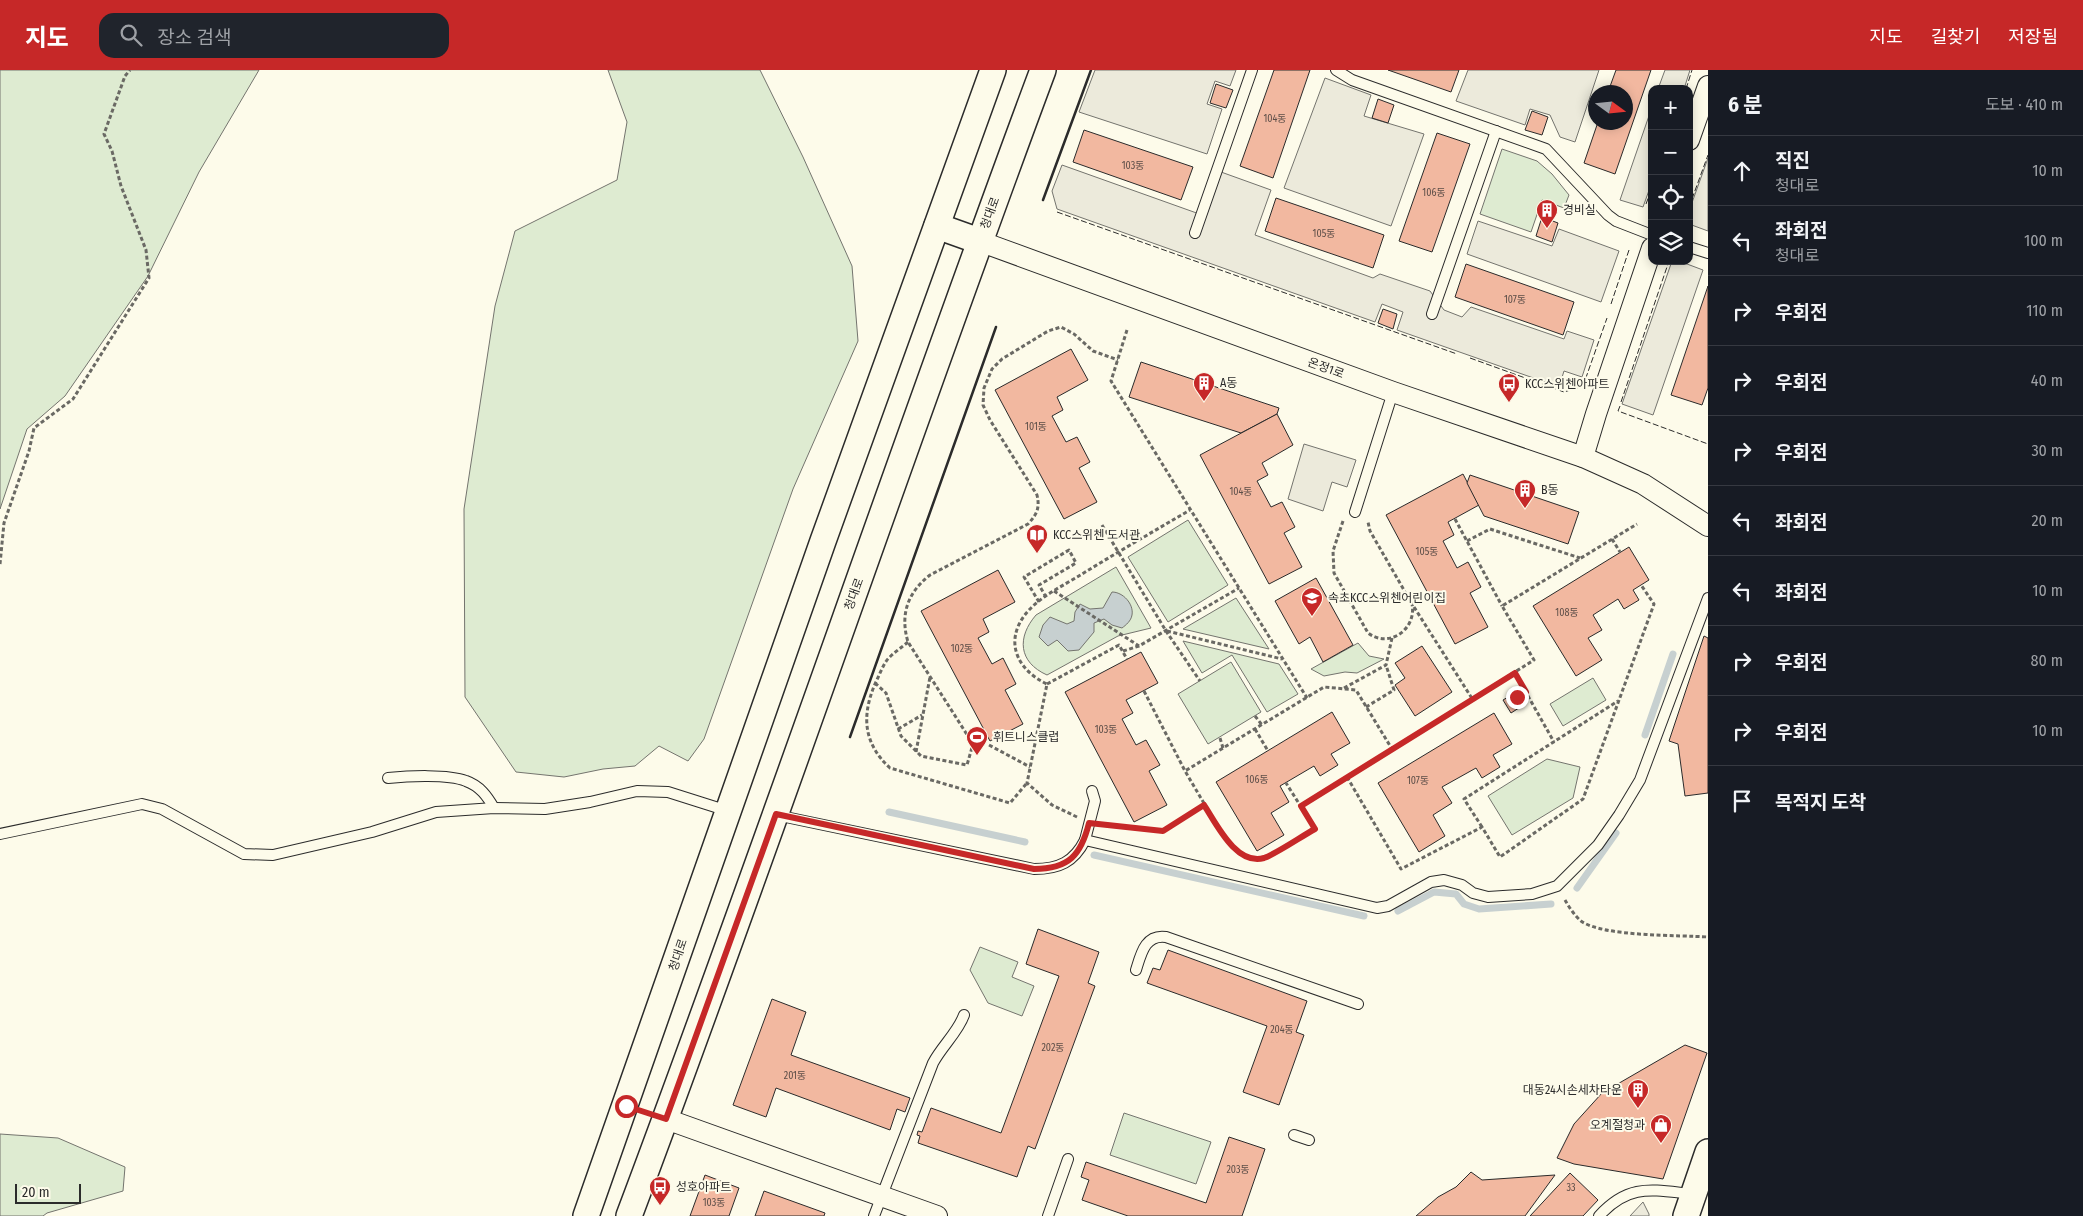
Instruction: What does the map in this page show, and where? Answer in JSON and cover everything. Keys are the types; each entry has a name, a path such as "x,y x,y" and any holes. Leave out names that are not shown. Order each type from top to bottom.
{"street":[{"path":"964,150 988,70"},
{"name":"청대로","path":"586,1216 936,226 993,70"},
{"name":"청대로","path":"629,1216 776,814 979,241 1043,70"},
{"path":"1693,130 1708,86"},
{"name":"온정1로","path":"936,226 1393,392 1583,457 1644,484 1708,526"},
{"path":"1583,457 1648,260"},
{"path":"626,1106 928,1214"},
{"path":"1690,1205 1708,1152"}],"lane":[{"path":"1195,233 1252,70"},
{"path":"1336,70 1352,80 1546,149 1608,215 1622,224 1648,234"},
{"path":"1432,314 1496,131"},
{"path":"1693,248 1708,253"},
{"path":"1355,512 1393,392"},
{"path":"1085,840 1377,908 1388,906 1431,882 1444,880 1462,885 1473,893 1488,897 1532,894 1557,886 1598,845 1619,816 1640,780 1708,598"},
{"path":"388,778 407,776 467,781 486,794 494,808"},
{"path":"0,834 142,804 162,809 244,854 273,855 372,832 436,812 494,808 545,809 590,802 637,791 668,792 728,812"},
{"path":"776,814 1034,869 1059,867 1072,860 1085,840 1095,801 1092,791"},
{"path":"1136,970 1141,954 1150,939 1158,936 1166,937 1358,1004"},
{"path":"874,1216 933,1063 944,1043 960,1026 964,1016"},
{"path":"1294,1135 1309,1140"},
{"path":"1048,1216 1068,1159"},
{"path":"1598,1216 1606,1207 1624,1195 1645,1190 1690,1205"}],"path":[{"path":"0,564 4,523 29,451 34,428 73,399 148,278 146,250 121,186 112,151 104,134 125,76 130,70"},
{"path":"876,684 886,694 898,728 908,744 916,752 921,756 967,765 973,744 908,642 904,628 905,614 910,598 918,584 1028,524 1035,516 1039,506 1036,495 990,420 983,405 984,388 992,369 1002,360 1048,331 1061,327 1074,334 1093,351 1118,360"},
{"path":"1126,330 1111,381 1307,698"},
{"path":"1047,684 1026,671 1018,659 1014,643 1017,628 1025,615 1054,591 1190,510"},
{"path":"1368,512 1370,531 1412,604 1473,700"},
{"path":"1344,517 1333,551 1334,573 1368,633 1375,638 1383,640 1392,638 1407,628 1412,620 1414,612 1412,604"},
{"path":"1301,806 1392,748 1473,700 1534,660 1502,606 1455,518"},
{"path":"1502,606 1637,524"},
{"path":"1102,526 1166,631 1200,681"},
{"path":"1467,541 1490,529 1580,559"},
{"path":"1612,540 1620,552"},
{"path":"1039,602 1024,577 1068,550 1076,563 1039,585 1046,597"},
{"path":"1618,701 1464,799 1500,857 1583,799 1654,604 1641,585"},
{"path":"1123,651 1139,646 1239,588"},
{"path":"1054,591 1139,646"},
{"path":"1166,631 1283,659"},
{"path":"1366,707 1394,690 1386,665 1392,638"},
{"path":"908,642 888,660 871,693 866,718 868,738 878,756 890,768 1010,803 1027,783 1047,684 1119,645 1127,659"},
{"path":"1343,689 1386,665"},
{"path":"1515,673 1554,742"},
{"path":"916,752 930,676"},
{"path":"1186,771 1324,687 1356,690 1392,748"},
{"path":"1144,690 1204,805 1229,843 1239,852 1251,857 1263,858 1315,829 1286,782"},
{"path":"1517,697 1526,692"},
{"path":"898,728 923,715"},
{"path":"1255,716 1262,725"},
{"path":"1255,729 1268,750"},
{"path":"1220,738 1223,748"},
{"path":"989,745 1030,767"},
{"path":"1347,777 1401,869 1482,827"},
{"path":"1027,783 1052,805 1089,823 1163,831 1204,805"},
{"path":"1557,886 1569,908 1582,922 1605,929 1648,935 1708,937"}],"green space":[{"path":"0,70 259,70 199,172 148,276 65,396 27,429 0,509"},
{"path":"608,70 760,70 803,157 852,266 858,341 793,489 704,739 688,761 659,746 635,766 603,769 564,777 516,772 465,697 464,509 495,306 515,231 617,180 627,122"},
{"path":"1502,149 1537,161 1552,174 1569,195 1564,208 1542,200 1531,232 1480,214"},
{"path":"1188,520 1228,585 1168,622 1128,557"},
{"path":"1116,567 1151,628 1118,636 1047,675 1037,670 1026,656 1023,640 1030,623 1036,615"},
{"path":"1236,598 1269,649 1183,629"},
{"path":"1183,641 1279,664 1298,694 1267,712 1232,655 1202,673"},
{"path":"1358,643 1369,656 1384,659 1357,673 1345,672 1324,676 1311,669"},
{"path":"1231,662 1261,712 1208,744 1178,694"},
{"path":"1593,678 1606,700 1563,726 1550,704"},
{"path":"1547,759 1580,767 1573,798 1512,835 1488,796"},
{"path":"980,947 1018,962 1012,977 1034,986 1022,1016 988,1003 970,970"},
{"path":"1124,1113 1211,1142 1196,1184 1110,1155"},
{"path":"0,1134 58,1138 125,1167 123,1191 47,1213 43,1216 0,1216"}],"shaded area":[{"path":"1095,70 1236,70 1230,86 1215,81 1207,104 1222,109 1207,154 1079,112"},
{"path":"1468,70 1599,70 1594,85 1588,85 1588,103 1575,142 1560,137 1550,115 1530,109 1525,125 1456,101"},
{"path":"1665,70 1690,70 1685,85 1659,85"},
{"path":"1325,78 1371,95 1364,116 1424,134 1391,226 1284,188"},
{"path":"1648,119 1648,193 1643,207 1620,200"},
{"path":"1708,158 1708,231 1693,225 1693,200"},
{"path":"1062,165 1205,216 1221,172 1271,190 1255,235 1373,278 1380,274 1430,291 1444,310 1462,317 1471,307 1564,339 1567,331 1594,340 1582,377 1564,371 1559,387 1397,330 1403,312 1382,304 1375,322 1057,209 1052,191"},
{"path":"1478,221 1552,246 1559,229 1619,251 1601,302 1467,254"},
{"path":"1671,265 1690,265 1703,270 1653,415 1622,404"},
{"path":"1304,444 1356,460 1347,487 1332,482 1323,511 1288,499"},
{"path":"1112,592 1124,596 1131,607 1131,617 1122,628 1112,625 1104,619 1094,623 1094,632 1079,650 1068,651 1057,640 1048,646 1039,637 1043,625 1050,617 1067,624 1074,621 1075,612 1080,604 1090,609 1103,608"},
{"path":"1643,1202 1649,1216 1630,1216"}],"building":[{"path":"1274,70 1310,70 1273,178 1240,166"},
{"path":"1388,70 1459,70 1451,92"},
{"path":"1616,70 1651,70 1633,122 1633,85 1611,85"},
{"path":"1216,84 1233,90 1226,108 1210,103"},
{"path":"1378,99 1394,105 1388,123 1372,118"},
{"path":"1532,111 1548,117 1542,135 1525,130"},
{"path":"1084,130 1193,167 1181,200 1073,162"},
{"path":"1595,130 1630,130 1615,174 1584,163"},
{"path":"1437,133 1470,144 1432,252 1399,241"},
{"path":"1276,198 1384,235 1373,268 1265,231"},
{"name":"경비실","path":"1542,217 1558,223 1552,242 1536,236"},
{"path":"1466,264 1574,302 1563,335 1455,297"},
{"path":"1708,286 1708,388 1702,405 1671,395"},
{"path":"1383,309 1397,314 1393,329 1378,323"},
{"path":"1071,349 1088,380 1057,397 1063,410 1052,416 1066,442 1077,437 1090,462 1079,468 1097,502 1064,519 995,390"},
{"name":"A동","path":"1141,362 1279,408 1277,414 1241,433 1129,397"},
{"path":"1277,414 1293,445 1262,463 1268,475 1257,481 1271,507 1282,502 1295,527 1284,533 1302,567 1269,584 1200,455"},
{"path":"1463,474 1479,505 1448,522 1454,535 1443,541 1457,568 1468,562 1481,587 1470,593 1488,627 1455,644 1386,515"},
{"name":"B동","path":"1470,475 1579,512 1568,544 1484,516 1467,483"},
{"path":"1629,547 1649,580 1633,590 1639,600 1624,609 1618,599 1593,615 1602,630 1588,638 1602,660 1576,676 1533,606"},
{"path":"998,570 1015,602 983,619 989,632 978,638 992,664 1003,658 1016,684 1005,690 1023,724 990,741 921,611"},
{"path":"1316,578 1353,645 1323,662 1310,637 1299,644 1275,601"},
{"path":"1704,636 1708,638 1708,793 1685,796 1678,744 1669,741"},
{"path":"1422,646 1452,692 1415,716 1395,685 1405,678 1395,663"},
{"path":"1141,652 1158,683 1126,700 1133,713 1122,719 1136,745 1146,740 1160,765 1149,771 1167,805 1134,822 1065,692"},
{"path":"1515,693 1522,706 1511,713 1503,700"},
{"path":"1332,712 1350,743 1331,754 1338,765 1320,776 1314,766 1280,786 1289,802 1271,813 1284,835 1257,851 1216,782"},
{"path":"1494,713 1512,744 1493,755 1500,767 1482,778 1476,768 1442,787 1452,803 1433,815 1445,836 1419,852 1378,783"},
{"path":"1038,929 1099,952 1088,983 1095,986 1035,1149 1028,1146 1017,1177 918,1143 920,1136 917,1135 918,1131 922,1132 931,1108 1001,1133 1059,976 1026,964"},
{"path":"1168,950 1307,1001 1296,1032 1304,1035 1279,1105 1243,1092 1267,1026 1147,983 1153,968 1160,970"},
{"path":"772,999 806,1012 791,1055 910,1098 905,1112 897,1109 890,1130 776,1088 766,1117 733,1105"},
{"name":"대동24시손세차타운","path":"1685,1045 1707,1053 1663,1179 1574,1164 1557,1158 1574,1124 1602,1093"},
{"path":"1229,1137 1265,1149 1242,1216 1128,1216 1082,1200 1089,1180 1081,1177 1086,1162 1206,1203"},
{"path":"1471,1172 1482,1180 1555,1175 1525,1216 1416,1216 1438,1197 1456,1187"},
{"path":"1570,1173 1598,1200 1583,1216 1530,1216"},
{"path":"705,1175 739,1188 729,1216 690,1216"},
{"path":"764,1191 825,1213 824,1216 755,1216"}],"waterway":[{"path":"1645,735 1673,654"},
{"path":"889,812 1025,842"},
{"path":"1577,888 1616,833"},
{"path":"1094,855 1364,916"},
{"path":"1398,911 1434,892 1456,894 1464,904 1479,909 1551,904"}],"fence":[{"path":"1687,85 1692,70"},
{"path":"1693,196 1708,155"},
{"path":"1646,204 1648,199"},
{"path":"1057,212 1457,354"},
{"path":"1611,304 1629,250"},
{"path":"1621,402 1668,265"},
{"path":"1470,358 1564,392 1583,386 1607,318"},
{"path":"1620,406 1618,411 1708,444"}],"wall":[{"path":"1043,200 1091,70"},
{"path":"850,737 996,327"}],"place":[{"name":"경비실","path":"1547,229"},
{"name":"A동","path":"1204,402"},
{"name":"KCC스위첸아파트","path":"1509,403"},
{"name":"B동","path":"1525,509"},
{"name":"KCC스위첸 도서관","path":"1037,554"},
{"name":"속초KCC스위첸어린이집","path":"1312,617"},
{"name":"휘트니스클럽","path":"977,756"},
{"name":"대동24시손세차타운","path":"1638,1109"},
{"name":"오계절청과","path":"1661,1144"},
{"name":"성호아파트","path":"660,1206"}],"route":[{"path":"626,1106 666,1119 776,814 1034,869 1048,869 1059,867 1072,860 1085,840 1089,823 1163,831 1204,805 1229,843 1239,852 1251,857 1263,858 1315,829 1301,806 1515,673 1526,692 1517,697"}]}
